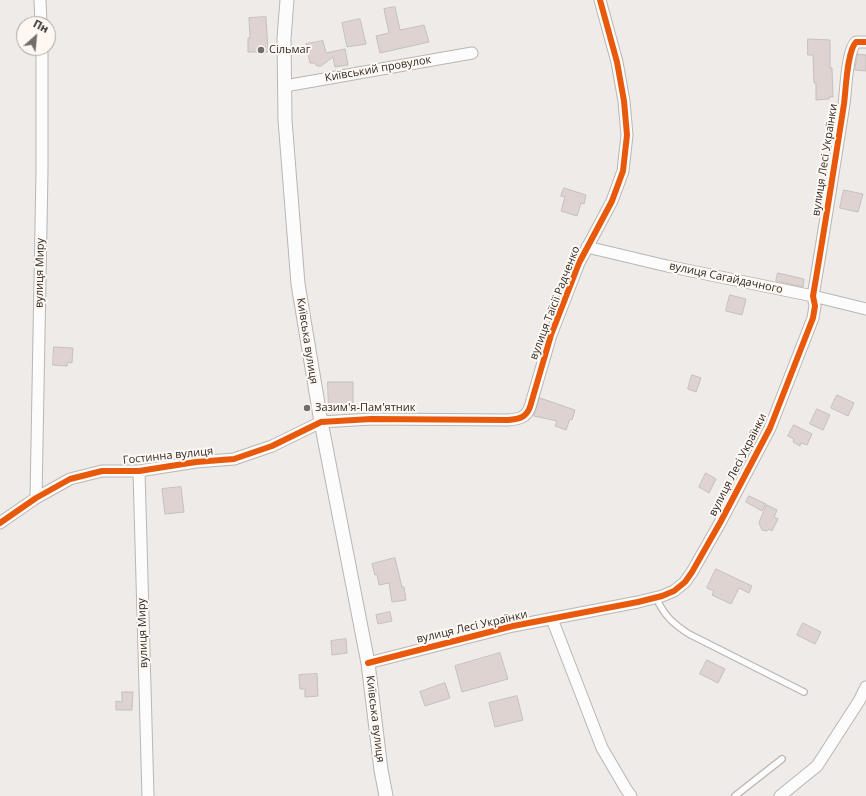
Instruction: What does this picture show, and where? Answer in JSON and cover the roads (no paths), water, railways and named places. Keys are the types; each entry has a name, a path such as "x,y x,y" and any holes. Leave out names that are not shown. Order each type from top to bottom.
{"street":[{"path":"40,0 41,16"},
{"name":"Київська вулиця","path":"287,0 284,38 285,120 298,284 321,422 368,662 381,770 386,796"},
{"name":"вулиця Таїсії Радченко","path":"321,422 371,419 508,420 518,419 525,416 530,407 551,334 579,263 612,202 623,171 627,135 624,101 617,62 600,0"},
{"name":"вулиця Лесі Українки","path":"368,662 513,626 552,620 656,598 674,591 685,582 721,521 770,428 813,318 815,306 813,296 844,103 850,54 852,46 856,42 866,42"},
{"name":"Київський провулок","path":"285,86 472,52"},
{"name":"вулиця Миру","path":"36,498 42,171 42,56"},
{"name":"вулиця Сагайдачного","path":"587,247 866,309"},
{"name":"Гостинна вулиця","path":"0,523 36,498 70,478 102,471 139,471 196,462 234,459 272,446 321,422"},
{"name":"вулиця Миру","path":"139,471 148,796"},
{"path":"552,620 602,748 626,789 632,796"},
{"path":"780,796 817,766 859,701 866,687"}],"lane":[{"path":"656,598 669,619 676,626 804,692"},
{"path":"735,796 782,759"}],"place":[{"name":"Сільмаг","path":"261,50"},
{"name":"Зазим'я-Пам'ятник","path":"307,408"}]}
